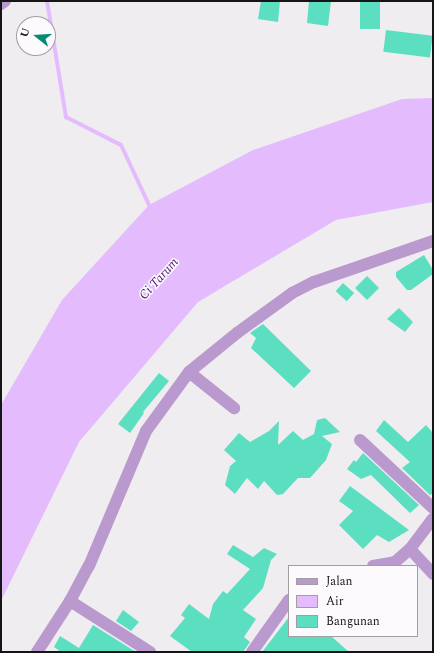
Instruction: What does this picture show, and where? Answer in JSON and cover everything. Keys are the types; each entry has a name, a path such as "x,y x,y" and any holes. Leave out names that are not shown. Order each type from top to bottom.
{"street":[{"path":"1,4 5,1"},
{"path":"37,652 70,601 105,532 146,431 189,372 237,333 292,293 314,282 433,241"},
{"path":"189,372 234,408"},
{"path":"360,440 433,508"},
{"path":"378,565 395,562 410,549 433,519"},
{"path":"410,549 433,574"},
{"path":"70,601 150,652"},
{"path":"252,652 288,601"}],"water":[{"name":"Ci Tarum","path":"433,98 433,202 336,220 198,302 79,442 1,601 1,405 62,300 149,205 253,150 402,99"}],"building":[{"path":"261,1 280,1 278,22 258,19"},
{"path":"309,1 331,1 328,26 307,23"},
{"path":"360,1 380,1 380,29 360,29"},
{"path":"386,30 433,36 430,58 383,52"},
{"path":"424,255 433,270 433,274 411,290 407,290 396,277 396,272"},
{"path":"367,276 379,288 367,300 355,288"},
{"path":"343,283 354,293 347,301 336,291"},
{"path":"399,308 413,322 405,332 387,319"},
{"path":"263,324 311,371 294,388 251,348 256,338 250,333"},
{"path":"159,373 169,381 143,412 144,413 130,433 118,424"},
{"path":"325,418 340,432 322,436 332,444 326,460 310,478 298,478 283,494 277,495 264,481 258,489 247,478 235,494 225,485 230,466 236,461 224,450 239,433 250,442 269,431 279,421 278,445 293,431 303,440 314,434 317,420"},
{"path":"384,420 408,442 426,425 433,433 433,493 430,495 402,468 410,462 376,431"},
{"path":"363,453 419,505 410,513 371,475 361,479 347,469 354,460 356,462"},
{"path":"350,486 409,530 389,542 377,535 363,549 339,525 353,511 339,501"},
{"path":"233,545 253,557 264,548 277,554 271,560 263,588 243,610 256,619 244,637 250,642 243,652 192,652 170,636 185,618 181,615 189,604 209,619 213,604 223,591 227,594 250,569 227,554"},
{"path":"123,610 139,622 131,631 116,621"},
{"path":"288,618 288,637 332,637 349,652 262,652"},
{"path":"93,625 136,652 61,652 54,647 60,636 79,648"}],"waterway":[{"path":"47,1 66,117 121,145 151,209"}]}
